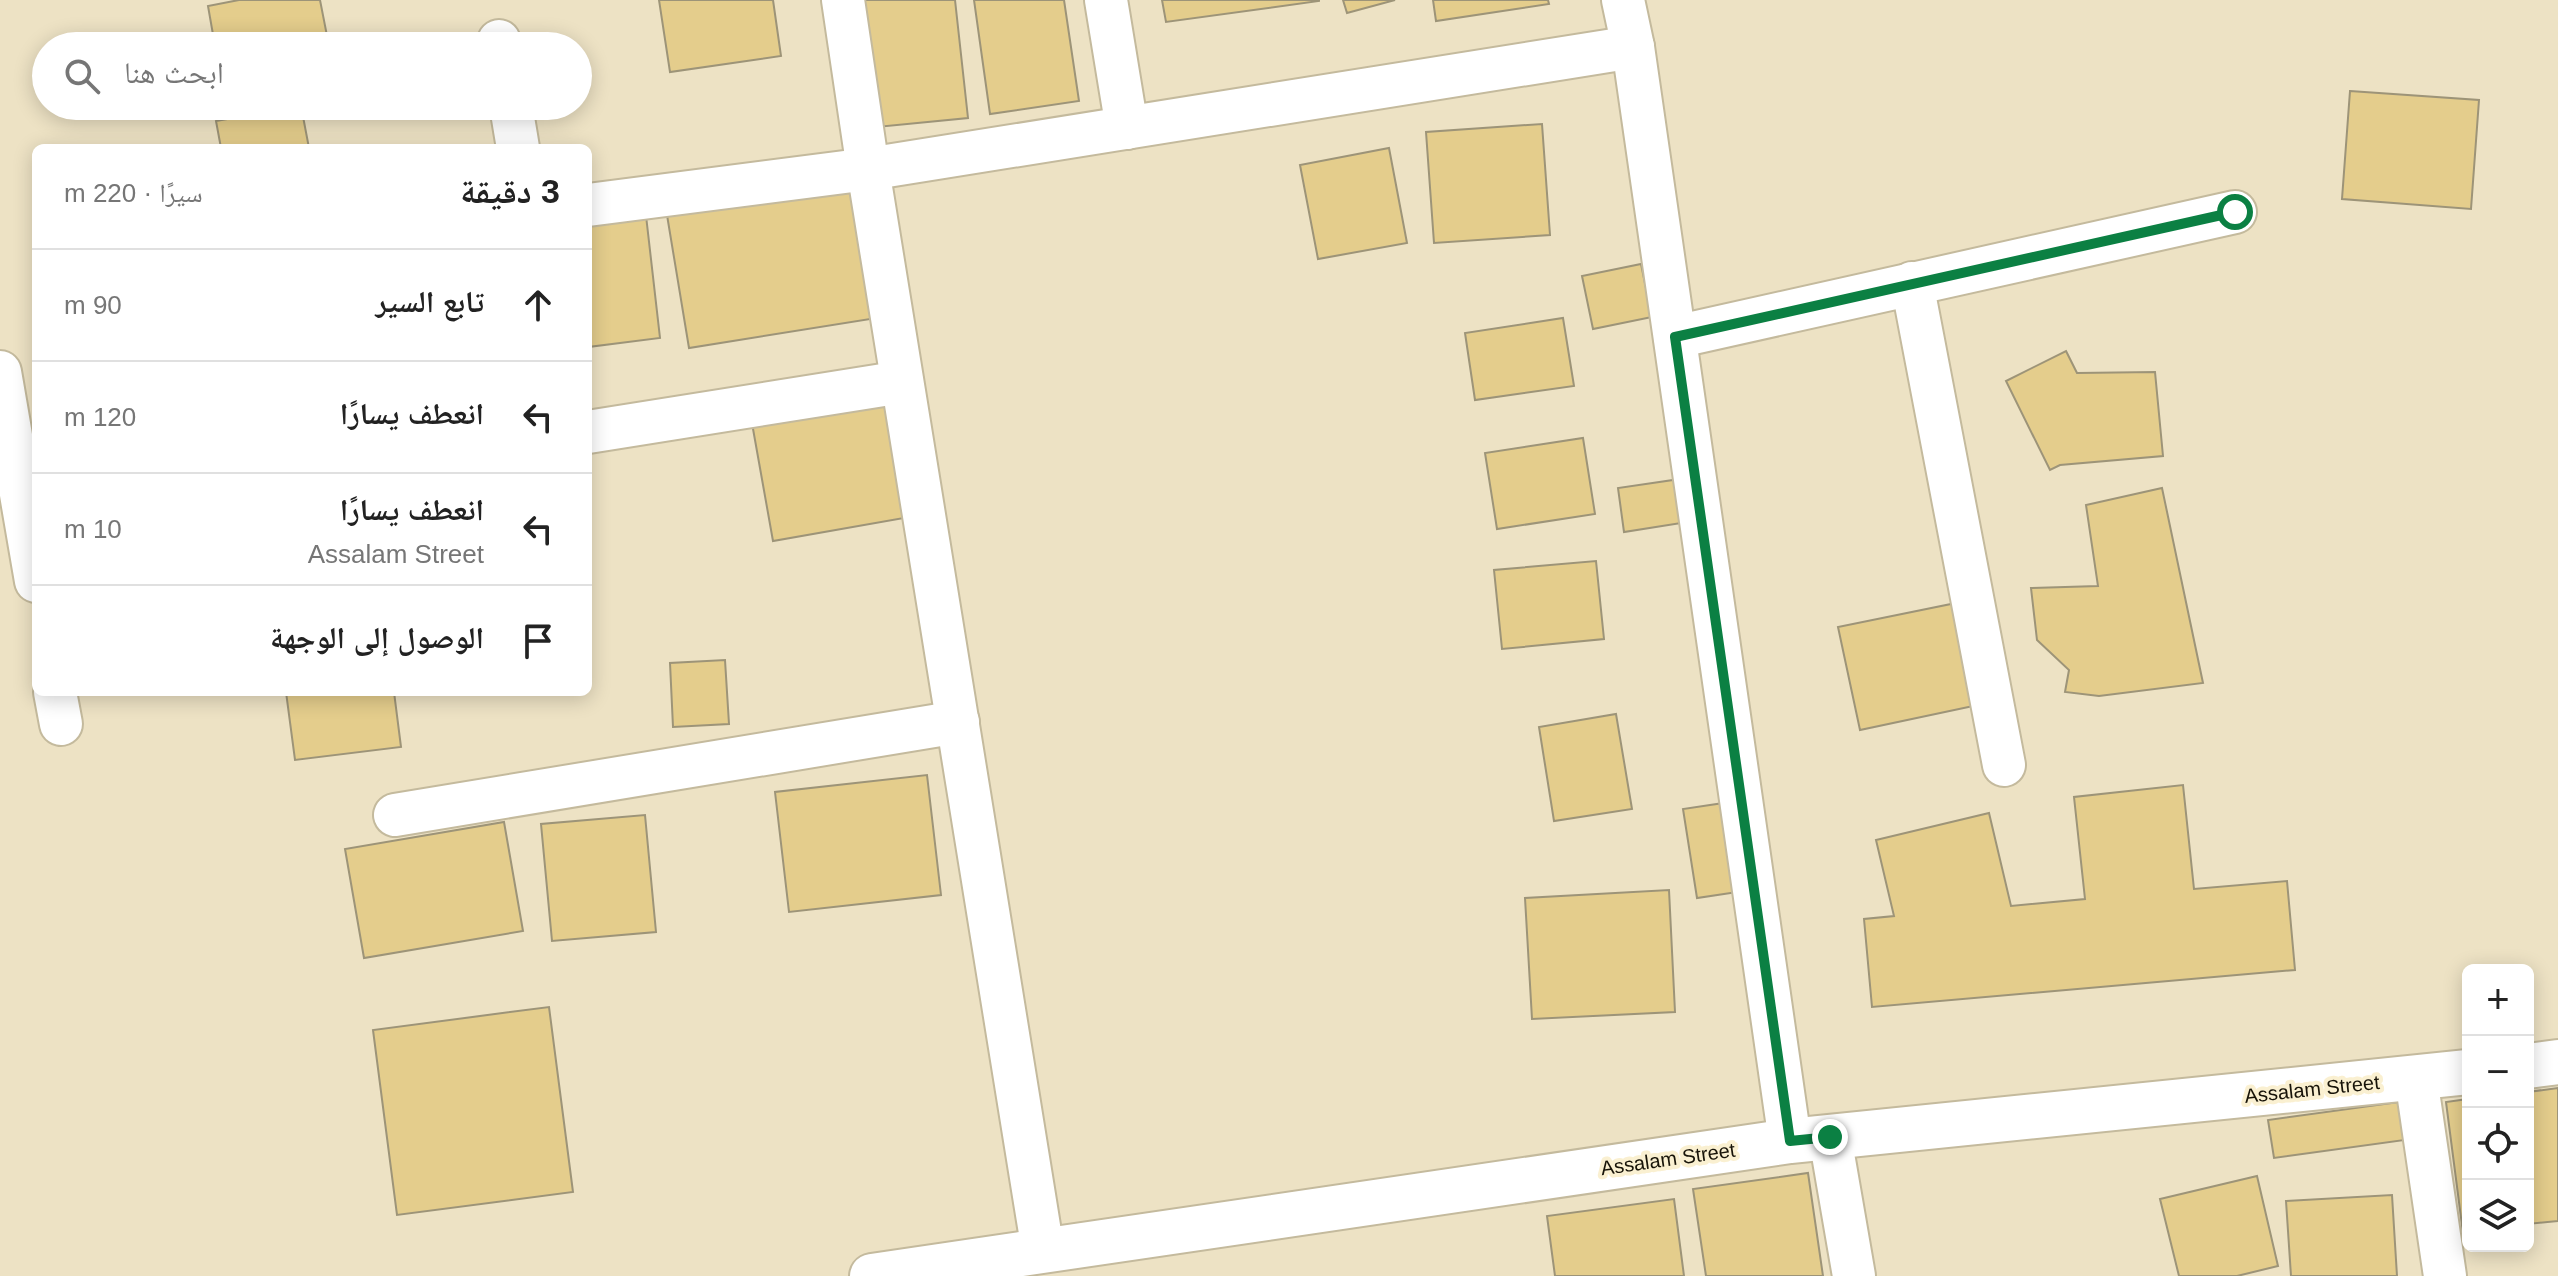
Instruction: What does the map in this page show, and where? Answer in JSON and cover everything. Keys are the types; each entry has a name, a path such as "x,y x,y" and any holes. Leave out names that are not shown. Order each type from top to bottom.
{"main road":[{"path":"2534,1065 2558,1062"},
{"name":"Assalam Street","path":"872,1276 970,1269 1043,1251 1810,1139 2462,1073"}],"street":[{"path":"843,0 1043,1251"},
{"path":"1106,0 1127,128"},
{"path":"1623,0 1633,47 1675,337 1810,1139 1854,1276"},
{"path":"592,204 868,169 1633,47"},
{"path":"513,120 517,144"},
{"path":"1675,337 2235,212"},
{"path":"1912,283 2004,765"},
{"path":"0,372 32,558"},
{"path":"592,431 902,382"},
{"path":"395,815 958,722"},
{"path":"2416,1078 2445,1276"}],"building":[{"path":"239,0 320,0 326,32 213,32 208,6"},
{"path":"659,0 773,0 781,56 670,72"},
{"path":"863,0 955,0 968,118 877,127"},
{"path":"974,0 1064,0 1079,101 990,114"},
{"path":"1162,0 1319,0 1319,1 1166,22"},
{"path":"1343,0 1395,0 1347,13"},
{"path":"1433,0 1548,0 1549,4 1436,21"},
{"path":"2350,91 2479,100 2471,209 2342,199"},
{"path":"304,120 308,144 220,144 216,121"},
{"path":"1542,124 1550,235 1434,243 1426,132"},
{"path":"1389,148 1407,243 1318,259 1300,165"},
{"path":"861,184 883,317 689,348 667,215"},
{"path":"644,198 660,338 592,346 592,204"},
{"path":"1641,264 1652,317 1593,329 1582,276"},
{"path":"1563,318 1574,386 1475,400 1465,333"},
{"path":"2066,351 2077,373 2155,372 2163,456 2060,465 2050,470 2006,381"},
{"path":"882,389 904,518 773,541 750,412"},
{"path":"1583,438 1595,514 1497,529 1485,453"},
{"path":"1687,478 1694,521 1624,532 1618,488"},
{"path":"2162,488 2203,683 2099,696 2065,692 2069,670 2037,640 2031,588 2098,586 2086,505"},
{"path":"1596,561 1604,639 1502,649 1494,570"},
{"path":"1956,603 1978,705 1860,730 1838,627"},
{"path":"725,660 729,724 673,727 670,663"},
{"path":"287,696 395,696 401,747 295,760"},
{"path":"1616,714 1632,809 1554,821 1539,727"},
{"path":"927,775 941,895 789,912 775,792"},
{"path":"2183,785 2194,889 2287,881 2295,970 1872,1007 1864,919 1894,916 1876,840 1989,813 2011,906 2085,899 2074,797"},
{"path":"1737,801 1751,890 1697,898 1683,809"},
{"path":"645,815 656,932 552,941 541,824"},
{"path":"504,822 523,931 364,958 345,849"},
{"path":"1669,890 1675,1012 1532,1019 1525,898"},
{"path":"549,1007 573,1192 397,1215 373,1030"},
{"path":"2558,1088 2558,1221 2534,1223 2534,1108 2534,1091"},
{"path":"2462,1100 2462,1225 2446,1102"},
{"path":"2406,1101 2412,1139 2274,1158 2268,1120"},
{"path":"1808,1173 1823,1276 1706,1276 1693,1189"},
{"path":"2257,1176 2278,1266 2237,1276 2179,1276 2160,1199"},
{"path":"2392,1195 2397,1276 2291,1276 2286,1201"},
{"path":"1674,1199 1684,1276 1555,1276 1547,1216"}],"route":[{"path":"1830,1137 1790,1141 1675,337 2235,212"}]}
